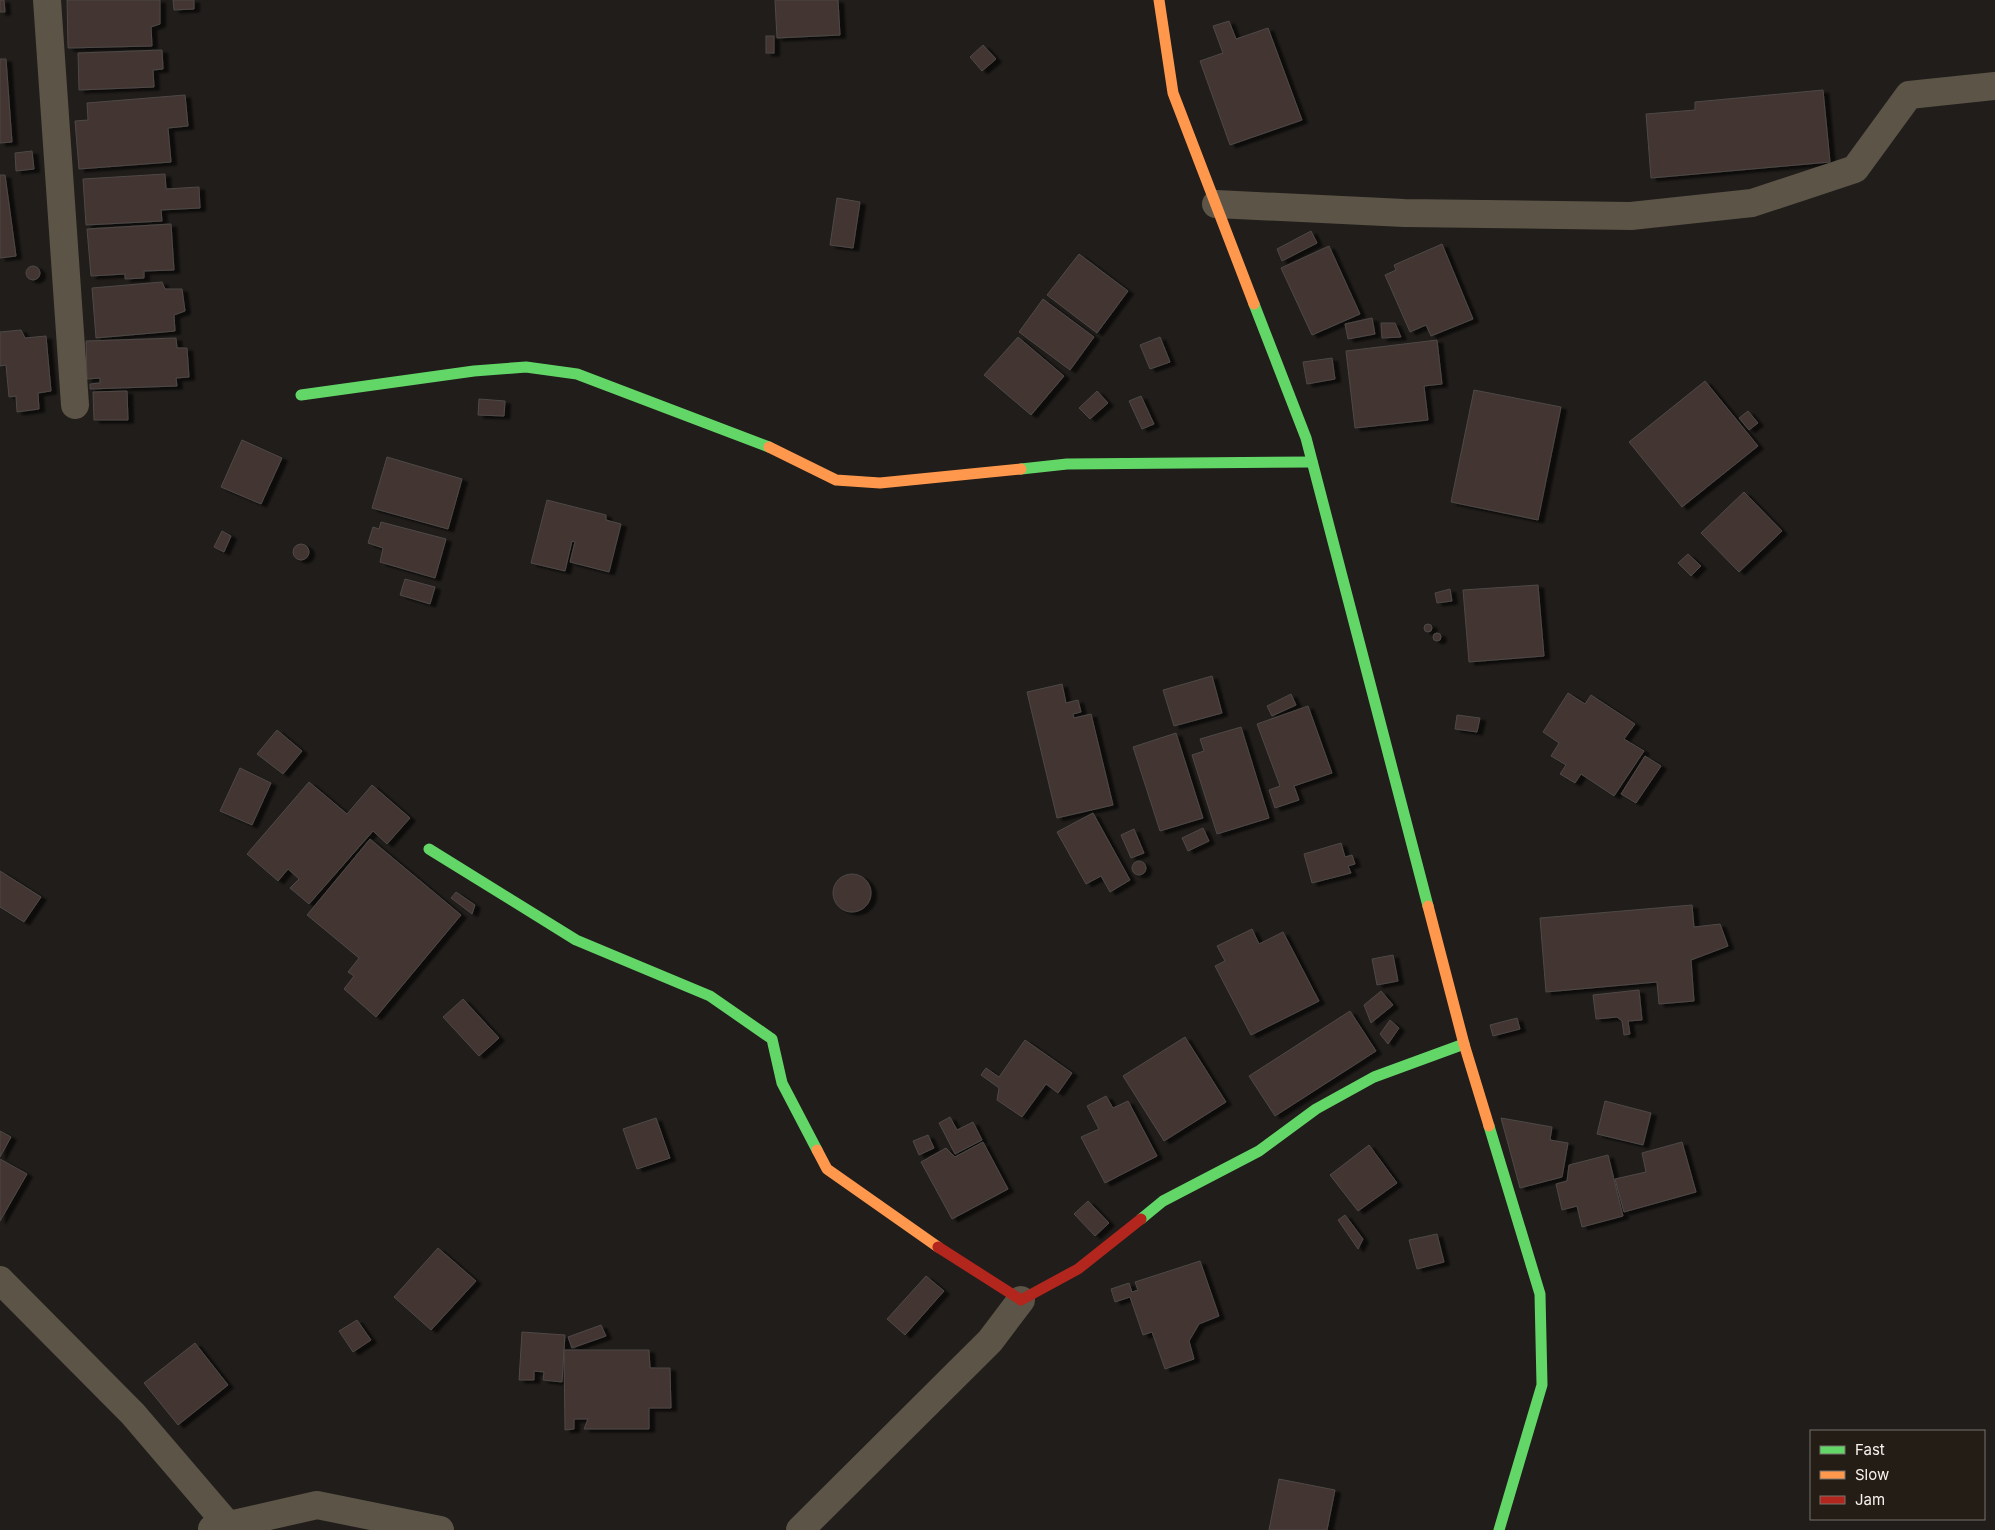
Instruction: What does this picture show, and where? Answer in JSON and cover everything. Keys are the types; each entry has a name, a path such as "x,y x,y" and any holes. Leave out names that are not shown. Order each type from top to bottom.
{"street":[{"path":"47,0 75,405"},
{"path":"1159,0 1173,93 1306,438 1464,1044 1540,1294 1542,1385 1499,1530"},
{"path":"1216,204 1404,213 1631,216 1752,203 1855,169 1909,95 1995,86"},
{"path":"301,395 474,370 526,366 577,374 777,450 836,480 880,483 1067,464 1312,462"},
{"path":"429,849 576,940 710,996 772,1039 782,1083 827,1169 962,1264 1021,1300"},
{"path":"800,1530 990,1341 1021,1300 1078,1269 1162,1200 1259,1151 1316,1110 1374,1077 1464,1044"},
{"path":"0,1280 133,1414 218,1528 317,1505 440,1530"}],"building":[{"path":"0,0 4,0 5,12 0,12"},
{"path":"67,0 160,0 160,24 151,27 152,46 68,48"},
{"path":"173,0 194,0 194,9 174,10"},
{"path":"775,0 838,0 840,35 777,38"},
{"path":"1229,21 1236,39 1268,28 1302,120 1230,145 1200,61 1223,53 1213,26"},
{"path":"766,36 774,36 774,53 766,53"},
{"path":"983,45 996,59 982,71 970,57"},
{"path":"162,50 163,69 153,70 154,87 79,90 78,53"},
{"path":"0,59 6,59 12,142 0,143"},
{"path":"1823,90 1830,162 1651,178 1646,114 1695,110 1695,102"},
{"path":"185,95 188,126 168,128 171,162 79,169 75,121 88,120 87,103"},
{"path":"32,151 34,169 16,171 15,153"},
{"path":"165,174 166,189 199,187 200,208 161,210 162,221 86,225 83,179"},
{"path":"0,175 5,175 16,256 0,258"},
{"path":"837,198 860,202 853,248 830,245"},
{"path":"171,224 174,270 144,271 144,278 125,279 125,274 91,276 87,229"},
{"path":"1311,231 1317,243 1282,261 1277,249"},
{"path":"1442,244 1473,319 1431,336 1426,325 1410,332 1385,275 1396,270 1394,265"},
{"path":"1329,246 1360,314 1312,335 1281,268"},
{"path":"1079,254 1128,291 1097,333 1047,295"},
{"path":"30,266 36,266 40,273 36,280 30,280 26,276 26,270"},
{"path":"162,282 165,289 182,289 185,311 174,315 175,331 96,338 92,288"},
{"path":"1043,299 1094,337 1070,370 1019,332"},
{"path":"1372,318 1375,334 1348,339 1345,324"},
{"path":"1381,323 1395,323 1401,337 1382,338"},
{"path":"21,330 25,338 46,336 51,391 38,393 39,409 17,412 16,396 9,397 6,365 0,366 0,332"},
{"path":"1018,337 1064,376 1031,415 984,375"},
{"path":"1160,337 1170,362 1150,369 1140,345"},
{"path":"176,338 177,348 187,348 189,377 176,378 177,386 90,389 90,384 100,383 100,378 87,379 86,341"},
{"path":"1437,340 1442,384 1424,386 1428,420 1355,428 1346,351"},
{"path":"1332,358 1335,379 1307,384 1303,362"},
{"path":"1705,381 1758,446 1682,507 1629,442"},
{"path":"1474,390 1561,407 1538,520 1451,502"},
{"path":"127,391 128,420 94,420 93,392"},
{"path":"1097,391 1108,403 1090,419 1079,408"},
{"path":"1141,396 1154,424 1142,429 1129,401"},
{"path":"479,399 505,401 504,416 478,415"},
{"path":"1748,411 1758,423 1749,430 1739,418"},
{"path":"242,440 282,458 261,504 221,487"},
{"path":"387,457 462,479 448,529 372,508"},
{"path":"1744,492 1782,531 1739,572 1701,533"},
{"path":"547,500 606,515 606,520 621,524 609,572 570,562 575,542 572,541 565,571 531,563"},
{"path":"381,522 446,539 435,578 380,562 383,548 368,543 373,527 379,529"},
{"path":"222,531 231,536 224,552 214,547"},
{"path":"301,544 309,552 301,560 293,552"},
{"path":"1688,554 1701,566 1691,576 1678,563"},
{"path":"405,579 435,587 430,604 400,595"},
{"path":"1538,585 1544,656 1469,662 1463,590"},
{"path":"1450,589 1452,601 1437,603 1435,593"},
{"path":"1428,624 1432,628 1428,632 1424,628"},
{"path":"1437,633 1441,637 1437,641 1433,637"},
{"path":"1212,676 1222,713 1174,726 1163,690"},
{"path":"1062,684 1066,703 1078,700 1081,712 1073,714 1074,718 1091,714 1113,805 1057,818 1027,692"},
{"path":"1568,693 1585,704 1591,695 1635,724 1624,739 1644,751 1614,796 1581,774 1575,783 1560,774 1566,765 1551,756 1559,743 1543,732"},
{"path":"1291,694 1296,705 1272,716 1267,706"},
{"path":"1308,706 1332,773 1294,786 1299,800 1275,808 1269,790 1280,786 1257,724"},
{"path":"1457,715 1480,718 1477,732 1455,729"},
{"path":"1241,727 1269,818 1217,834 1192,755 1204,751 1200,739"},
{"path":"277,730 302,751 283,774 257,754"},
{"path":"1176,733 1203,818 1160,831 1133,747"},
{"path":"1645,756 1661,766 1636,803 1621,794"},
{"path":"240,768 271,783 252,825 220,811"},
{"path":"309,782 347,814 372,785 410,818 387,844 373,831 309,904 290,888 299,879 288,869 278,881 247,854"},
{"path":"1093,813 1130,880 1110,892 1101,876 1086,884 1057,832"},
{"path":"1203,828 1209,841 1188,851 1182,838"},
{"path":"1134,829 1144,853 1131,858 1121,835"},
{"path":"370,839 461,915 376,1017 344,989 354,976 348,972 359,958 307,915"},
{"path":"1341,843 1345,857 1352,855 1355,864 1348,866 1351,873 1312,883 1304,854"},
{"path":"1139,861 1144,863 1146,868 1144,873 1139,875 1134,873 1132,868 1134,863"},
{"path":"0,871 41,897 24,922 0,907"},
{"path":"852,874 859,875 865,880 870,886 870,900 865,906 859,911 852,912 845,911 839,906 834,900 833,893 834,886 839,880 845,875"},
{"path":"456,892 475,905 472,914 451,898"},
{"path":"1692,905 1694,927 1720,924 1728,946 1691,960 1694,1001 1659,1004 1657,982 1546,992 1540,918"},
{"path":"1252,929 1259,944 1283,932 1319,1001 1251,1035 1215,966 1225,961 1217,946"},
{"path":"1393,955 1398,981 1377,985 1372,959"},
{"path":"1639,990 1642,1020 1628,1021 1630,1034 1624,1035 1622,1021 1617,1017 1596,1019 1593,995"},
{"path":"1381,991 1393,1005 1371,1023 1364,1005"},
{"path":"463,999 499,1038 479,1056 443,1017"},
{"path":"1350,1011 1376,1051 1275,1116 1249,1076"},
{"path":"1517,1018 1520,1029 1493,1036 1490,1025"},
{"path":"1390,1020 1399,1028 1388,1044 1380,1034"},
{"path":"1185,1037 1226,1102 1164,1141 1123,1076"},
{"path":"1025,1040 1072,1073 1058,1093 1046,1084 1022,1117 997,1100 999,1088 981,1075 986,1068 999,1077"},
{"path":"1106,1096 1113,1108 1128,1101 1157,1156 1105,1183 1081,1137 1099,1129 1087,1106"},
{"path":"1605,1101 1651,1113 1643,1145 1597,1134"},
{"path":"950,1117 957,1130 973,1122 982,1140 955,1154 939,1123"},
{"path":"656,1118 670,1158 637,1169 623,1129"},
{"path":"1501,1118 1552,1127 1550,1140 1568,1143 1562,1177 1520,1188"},
{"path":"0,1131 11,1137 0,1157"},
{"path":"928,1135 934,1148 919,1155 913,1141"},
{"path":"983,1142 1008,1189 952,1219 921,1162 946,1148 955,1157"},
{"path":"1682,1142 1696,1192 1624,1212 1615,1179 1646,1172 1642,1153"},
{"path":"1369,1145 1397,1183 1358,1211 1330,1175"},
{"path":"1608,1155 1623,1216 1582,1227 1577,1206 1562,1210 1556,1184 1567,1181 1569,1165"},
{"path":"0,1159 27,1174 0,1221"},
{"path":"1088,1201 1109,1223 1095,1236 1074,1214"},
{"path":"1345,1215 1363,1239 1358,1249 1338,1220"},
{"path":"1437,1234 1444,1262 1417,1269 1409,1240"},
{"path":"438,1248 476,1281 431,1330 394,1297"},
{"path":"1200,1261 1219,1316 1199,1324 1189,1341 1194,1359 1165,1369 1152,1332 1143,1335 1130,1297 1115,1302 1111,1289 1129,1283 1132,1292 1138,1290 1135,1282"},
{"path":"926,1276 944,1291 905,1335 887,1319"},
{"path":"357,1320 371,1340 353,1352 339,1331"},
{"path":"601,1325 606,1336 572,1348 568,1337"},
{"path":"522,1332 565,1335 562,1382 543,1380 544,1372 534,1371 534,1380 519,1380"},
{"path":"195,1343 228,1385 178,1425 144,1383"},
{"path":"564,1350 649,1350 650,1368 670,1368 671,1408 649,1408 649,1429 584,1429 588,1419 574,1419 574,1429 565,1430"},
{"path":"1279,1479 1335,1490 1327,1530 1269,1530"}],"traffic: fast":[{"path":"1254,304 1306,438 1428,906"},
{"path":"301,395 474,371 526,367 577,374 769,447"},
{"path":"1021,469 1067,464 1312,462"},
{"path":"429,849 576,940 710,996 772,1039 782,1083 817,1150"},
{"path":"1141,1219 1163,1201 1259,1151 1316,1109 1374,1077 1464,1044"},
{"path":"1489,1126 1540,1294 1542,1385 1499,1530"}],"traffic: slow":[{"path":"1159,0 1173,93 1254,304"},
{"path":"769,447 836,480 880,483 1021,469"},
{"path":"1428,906 1464,1044 1489,1126"},
{"path":"817,1150 827,1169 938,1247"}],"traffic: jam":[{"path":"938,1247 1021,1300 1078,1269 1141,1219"}]}
